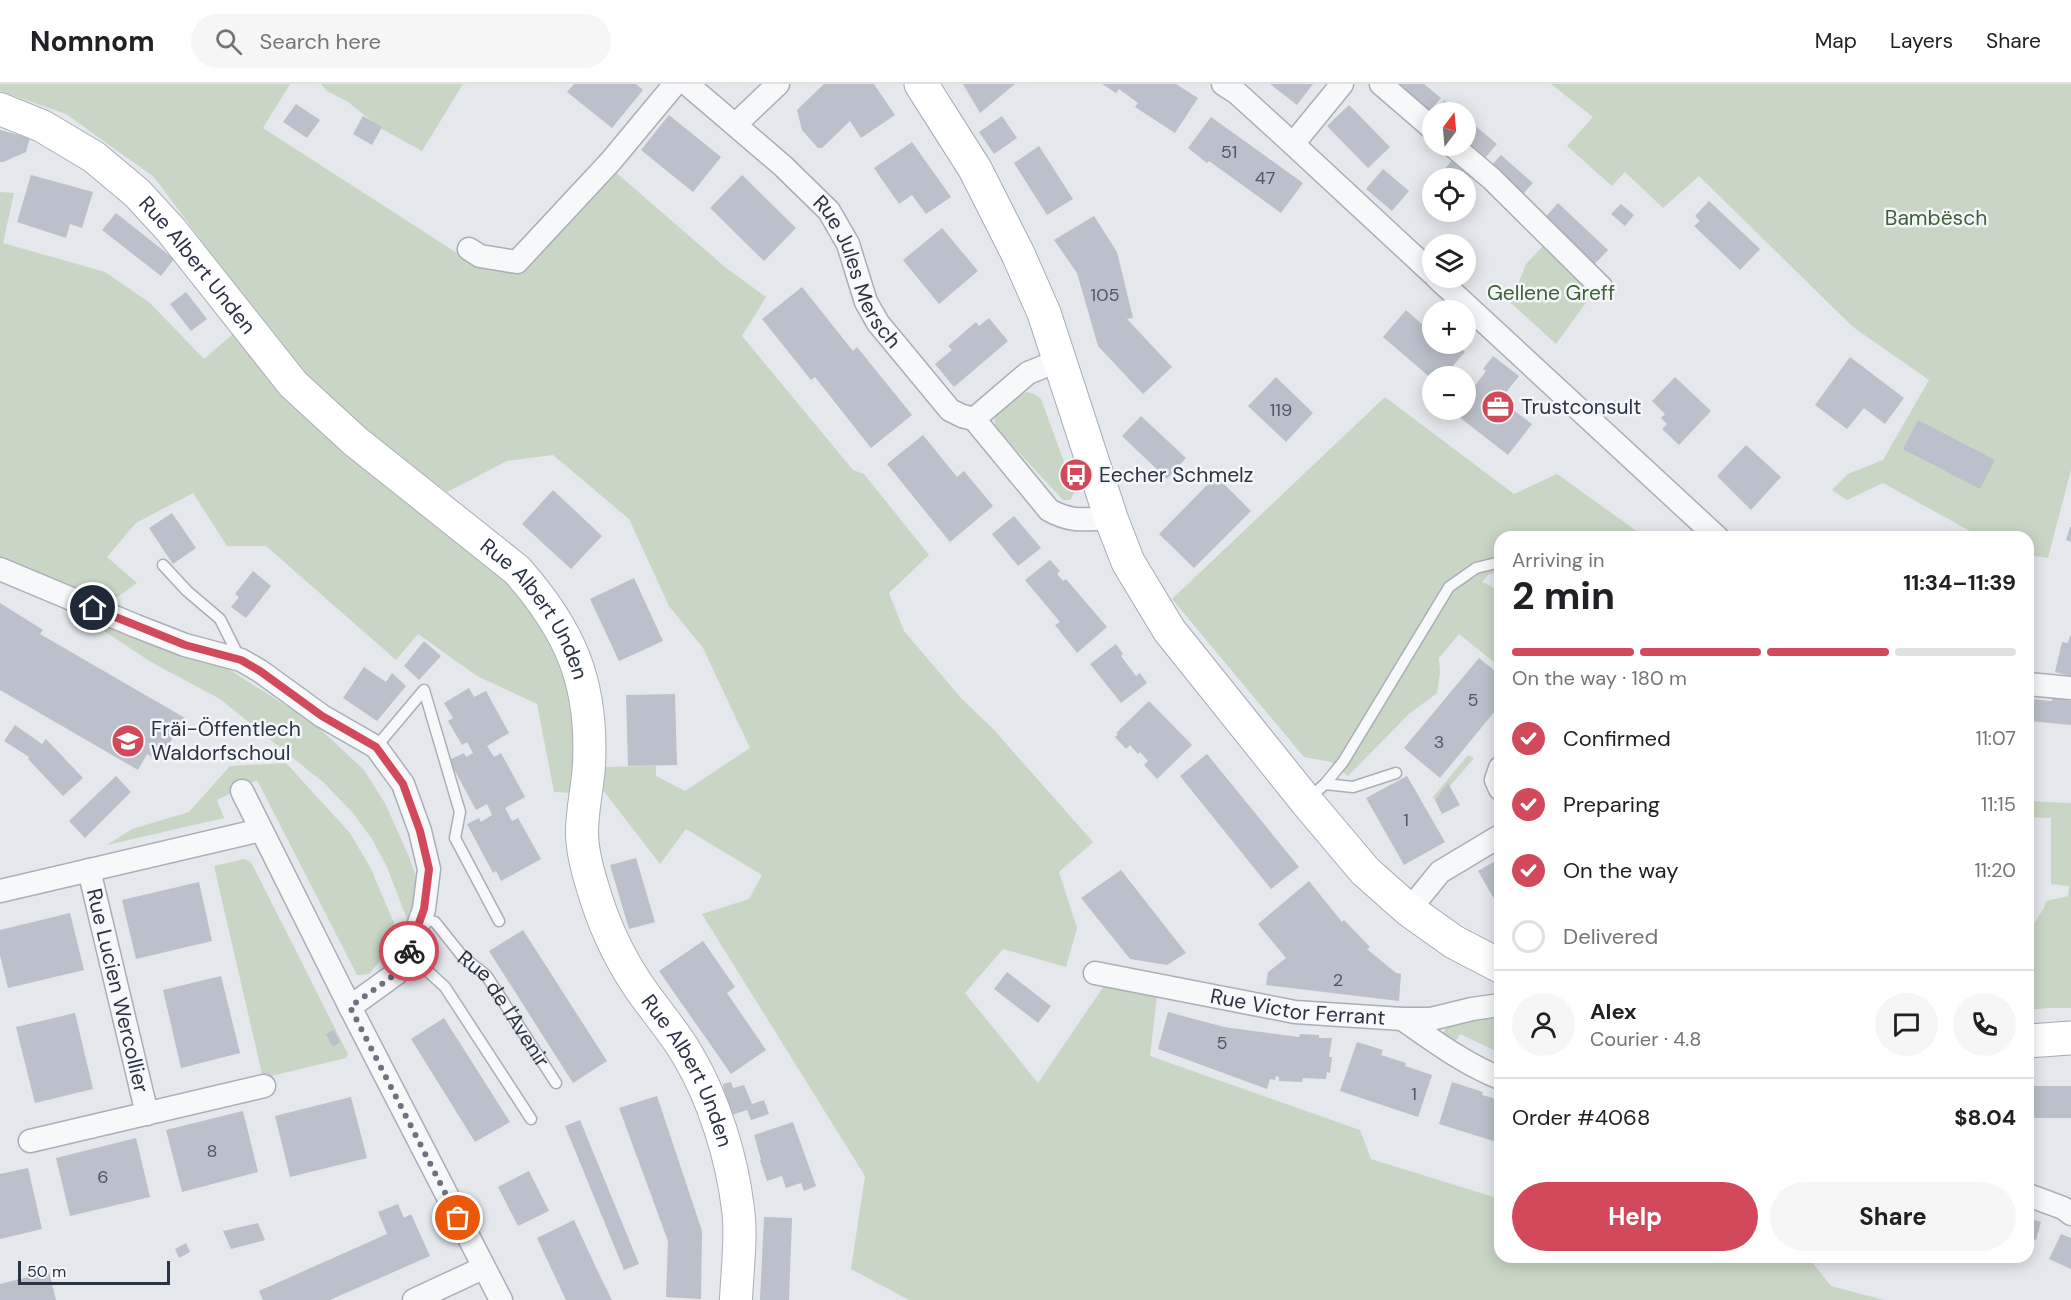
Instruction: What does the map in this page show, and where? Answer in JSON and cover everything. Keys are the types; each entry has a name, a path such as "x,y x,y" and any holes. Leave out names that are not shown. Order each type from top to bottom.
{"main road":[{"path":"921,84 975,169 1018,254 1044,313 1128,562 1168,630 1315,793 1365,871 1409,910 1454,942 1494,963"},
{"name":"Rue Albert Unden","path":"0,109 42,126 94,157 137,193 171,230 293,384 355,441 517,570 538,594 561,630 575,659 585,691 589,730 589,764 582,832 592,885 611,940 637,983 687,1055 714,1112 730,1162 739,1211 736,1300"},
{"path":"2034,1041 2071,1038"}],"street":[{"path":"469,249 480,256 517,262 611,162 675,84"},
{"name":"Rue Jules Mersch","path":"687,84 783,166 829,212 848,244 866,302 878,322 950,410 974,419"},
{"path":"736,124 778,84"},
{"path":"1222,84 1237,93 1422,264"},
{"path":"1293,144 1342,84"},
{"path":"1381,84 1422,119"},
{"path":"1465,156 1492,179 1600,287"},
{"path":"1448,288 1710,531"},
{"path":"1060,360 1028,373 974,419 1049,510 1062,518 1073,520 1112,518"},
{"path":"0,569 185,645 241,660 322,716 376,747 403,784 420,831 429,869 421,918 408,953 397,973 350,1007"},
{"path":"2034,685 2071,688"},
{"path":"242,791 501,1300"},
{"name":"Rue Lucien Wercollier","path":"0,891 261,830"},
{"path":"1409,910 1440,872 1494,840"},
{"name":"Rue Lucien Wercollier","path":"89,870 147,1114"},
{"name":"Rue Victor Ferrant","path":"1095,974 1295,1012 1431,1019 1494,1006"},
{"path":"1402,1019 1450,1052 1494,1076"},
{"name":"Rue Lucien Wercollier","path":"30,1141 264,1086"},
{"path":"2034,1197 2063,1208 2071,1214"},
{"path":"414,1300 483,1268"}],"lane":[{"path":"1315,793 1343,762 1449,587 1476,568 1494,564"},
{"path":"164,565 187,591 220,619 241,660"},
{"path":"376,747 424,690 459,812 455,838 499,921"},
{"path":"1315,793 1353,787 1396,773"},
{"name":"Rue de l'Avenir","path":"421,918 435,922 463,957 486,975 556,1083"},
{"name":"Rue de l'Avenir","path":"408,953 445,987 531,1119"}],"green space":[{"path":"0,84 290,84 263,128 477,266 519,273 613,170 725,267 766,297 742,336 853,470 864,474 929,555 889,593 904,631 961,698 994,730 1093,842 1059,872 1077,928 1066,967 1003,949 965,993 1038,1083 1106,983 1157,995 1150,1056 1360,1130 1371,1159 1494,1197 1494,1263 1813,1263 1831,1286 1884,1300 909,1300 851,1269 865,1176 702,914 749,899 762,875 686,829 660,864 599,785 603,767 656,766 656,776 685,791 750,748 703,648 669,606 629,519 553,455 507,461 447,492 329,403 236,287 154,177 66,114 0,91"},
{"path":"321,84 463,84 422,151 382,129 348,102 327,91"},
{"name":"Bambësch","path":"1551,84 2071,84 2071,470 2048,558 2034,556 2034,531 1970,531 1883,483 1847,500 1832,490 1848,474 1883,460 1929,380 1853,327 1699,176 1663,208 1625,172 1612,186 1567,146 1593,117"},
{"path":"0,192 14,193 3,243 105,272 150,303 204,359 234,333 285,392 383,484 509,582 550,637 571,694 574,730 573,793 554,792 537,704 477,676 418,634 396,660 266,546 227,546 193,493 136,523 107,557 137,583 109,603 0,557"},
{"name":"Gellene Greff","path":"1548,241 1596,289 1556,344 1511,303 1526,264"},
{"path":"1027,392 1041,399 1075,492 1070,500 1063,500 996,428 996,415 999,410 1008,402"},
{"path":"1385,397 1514,494 1557,474 1637,531 1494,531 1494,574 1488,575 1482,582 1494,588 1494,662 1459,634 1439,658 1440,673 1437,693 1409,714 1348,776 1331,762 1304,757 1172,599"},
{"path":"74,611 156,645 230,670 316,725 364,770 386,805 419,886 417,906 408,922 387,867 372,839 353,813 324,783 220,699 151,662"},
{"path":"1468,755 1474,758 1435,800 1433,797"},
{"path":"286,763 350,833 370,867 400,937 369,974 357,975 257,780 217,800 224,818 107,845 132,829 189,812 230,766"},
{"path":"2034,801 2071,803 2071,1008 2034,1009 2034,924 2046,901 2068,896 2069,886 2051,884 2051,818 2034,817"},
{"path":"244,859 251,862 348,1054 346,1058 263,1078 214,866"},
{"path":"1483,1015 1494,1018 1494,1050 1460,1034 1454,1044 1443,1034 1449,1022"}],"building":[{"path":"574,84 636,84 643,90 612,128 567,92"},
{"path":"824,84 874,84 895,115 861,138 850,121 822,148 818,148 802,130 797,110"},
{"path":"963,84 1015,84 980,113"},
{"path":"1102,84 1176,84 1198,98 1175,133 1135,107 1138,103 1119,89 1116,93"},
{"path":"1270,84 1313,84 1297,105"},
{"path":"1391,84 1424,84 1441,98 1438,102 1422,102 1422,110"},
{"path":"296,104 320,120 307,138 283,122"},
{"path":"1349,105 1390,147 1368,168 1327,126"},
{"path":"669,115 721,157 693,192 641,150"},
{"path":"363,116 382,127 372,145 353,134"},
{"path":"1002,116 1017,138 994,154 979,132"},
{"path":"1211,117 1303,183 1281,213 1188,148"},
{"path":"1476,126 1497,144 1481,163 1475,156"},
{"path":"0,130 30,138 26,152 0,162"},
{"path":"912,142 951,197 926,214 912,195 899,204 874,168"},
{"path":"1039,146 1073,199 1047,215 1014,163"},
{"path":"1501,155 1533,183 1521,196 1489,168"},
{"path":"1454,158 1466,168 1446,168"},
{"path":"1383,169 1409,191 1392,211 1366,189"},
{"path":"31,175 93,192 82,228 70,224 66,238 17,222"},
{"path":"742,175 796,228 764,261 710,208"},
{"path":"1709,201 1760,249 1740,270 1694,226 1700,221 1695,216"},
{"path":"1558,203 1608,250 1590,269 1541,222"},
{"path":"1621,204 1634,215 1625,226 1611,214"},
{"path":"116,213 174,259 161,276 102,230"},
{"path":"1094,216 1117,252 1133,318 1127,319 1172,367 1143,394 1098,346 1077,273 1054,240"},
{"path":"942,228 978,271 939,304 903,260"},
{"path":"802,287 853,351 857,347 912,415 871,448 815,377 811,380 762,319"},
{"path":"186,292 207,319 191,331 170,304"},
{"path":"1406,310 1422,324 1422,354 1463,354 1453,366 1422,366 1422,370 1383,337"},
{"path":"989,318 1008,341 954,387 935,364 952,350 948,346 976,322 979,326"},
{"path":"1493,356 1519,376 1500,400 1532,424 1508,455 1463,420 1476,420 1476,384 1486,371 1483,369"},
{"path":"1850,357 1904,398 1885,424 1864,408 1847,429 1815,405"},
{"path":"1276,377 1313,413 1286,442 1248,406"},
{"path":"1675,377 1711,411 1679,445 1662,429 1667,424 1661,418 1665,414 1652,401"},
{"path":"1141,416 1186,458 1167,479 1122,436"},
{"path":"1918,420 1995,460 1980,489 1903,449"},
{"path":"923,435 957,477 964,471 993,506 950,542 887,464"},
{"path":"1746,445 1781,477 1751,510 1717,476"},
{"path":"1216,476 1251,511 1194,568 1159,534"},
{"path":"553,490 602,536 571,569 522,524"},
{"path":"172,513 196,548 173,564 149,528"},
{"path":"1014,516 1041,548 1018,566 992,534"},
{"path":"2071,527 2071,542 2066,540"},
{"path":"1050,560 1060,571 1057,574 1063,581 1066,579 1107,627 1077,653 1055,625 1060,622 1025,580"},
{"path":"253,571 271,586 246,618 231,607 239,597 235,594"},
{"path":"634,578 663,641 619,661 590,599"},
{"path":"0,603 43,630 40,634 185,718 159,761 147,754 138,770 0,690"},
{"path":"2070,636 2071,676 2055,672 2062,642 2068,643"},
{"path":"424,641 441,656 419,680 404,666"},
{"path":"1116,644 1123,654 1121,656 1136,676 1140,673 1147,683 1121,703 1090,664"},
{"path":"1479,658 1494,670 1494,712 1440,778 1404,748"},
{"path":"364,667 386,682 392,673 406,686 377,721 343,698"},
{"path":"469,688 474,697 486,691 509,733 487,746 494,757 501,753 525,797 505,808 512,821 518,818 541,859 501,881 496,871 493,873 467,824 479,818 481,822 492,815 487,804 476,810 449,760 464,753 466,757 473,753 467,742 462,745 448,721 453,718 444,703"},
{"path":"675,694 677,765 628,766 626,695"},
{"path":"2052,694 2069,696 2071,725 2034,722 2034,700 2052,701"},
{"path":"1149,701 1192,745 1157,779 1144,765 1148,761 1140,752 1138,754 1130,745 1126,749 1115,737 1118,734 1116,733"},
{"path":"15,725 42,744 46,739 83,778 63,796 28,759 29,757 4,741"},
{"path":"1207,754 1299,867 1271,889 1180,776"},
{"path":"116,776 131,792 85,838 69,821"},
{"path":"1407,776 1445,842 1404,865 1366,798"},
{"path":"1448,783 1460,805 1442,814 1435,800"},
{"path":"636,858 655,922 629,929 610,865"},
{"path":"1494,862 1494,899 1478,871"},
{"path":"1121,870 1186,953 1167,965 1130,959 1081,898"},
{"path":"1309,881 1342,922 1344,920 1370,947 1367,949 1396,973 1401,974 1399,1001 1266,985 1268,972 1286,958 1258,924"},
{"path":"199,882 212,941 136,959 122,900"},
{"path":"70,913 84,970 8,988 0,955 0,930"},
{"path":"523,930 607,1061 573,1083 489,951"},
{"path":"703,941 735,987 727,993 766,1050 731,1074 659,971"},
{"path":"1007,972 1051,1006 1038,1023 994,989"},
{"path":"221,976 240,1053 181,1068 163,990"},
{"path":"1168,1012 1224,1027 1299,1037 1300,1034 1332,1038 1329,1057 1332,1057 1330,1073 1327,1072 1326,1079 1303,1078 1302,1082 1279,1081 1279,1077 1276,1076 1275,1080 1270,1079 1267,1089 1158,1049"},
{"path":"75,1013 93,1089 35,1103 16,1027"},
{"path":"444,1018 510,1122 475,1142 411,1039"},
{"path":"334,1030 340,1042 333,1047 326,1034"},
{"path":"1357,1042 1383,1050 1381,1055 1432,1075 1418,1117 1340,1091"},
{"path":"731,1082 733,1088 744,1085 752,1104 764,1100 769,1114 751,1120 747,1110 732,1115 721,1092 724,1091 723,1084"},
{"path":"1452,1082 1483,1092 1482,1095 1494,1098 1494,1141 1439,1124"},
{"path":"2034,1086 2071,1086 2071,1118 2034,1118"},
{"path":"657,1096 702,1231 701,1299 666,1297 668,1241 619,1108"},
{"path":"351,1097 367,1158 290,1177 275,1116"},
{"path":"243,1111 258,1172 182,1192 166,1130"},
{"path":"580,1120 639,1264 624,1270 565,1126"},
{"path":"793,1122 816,1186 804,1191 801,1183 786,1188 782,1176 767,1181 754,1135"},
{"path":"136,1138 150,1197 70,1216 56,1158"},
{"path":"28,1168 42,1229 0,1239 0,1174"},
{"path":"529,1171 549,1211 518,1226 498,1187"},
{"path":"398,1204 404,1218 411,1214 430,1256 330,1300 263,1300 259,1291 387,1234 378,1212"},
{"path":"764,1217 792,1218 789,1300 760,1300"},
{"path":"574,1220 612,1300 566,1300 537,1238"},
{"path":"2034,1220 2041,1222 2036,1240 2034,1239"},
{"path":"258,1223 265,1240 231,1249 223,1231"},
{"path":"2061,1234 2071,1238 2071,1269 2049,1259"},
{"path":"186,1243 190,1252 179,1258 175,1249"},
{"path":"49,1272 56,1300 0,1300 0,1284"}],"way so far":[{"path":"409,951 397,973 350,1007 458,1218"}],"place":[{"name":"Trustconsult","path":"1498,407"},
{"name":"Eecher Schmelz","path":"1076,475"},
{"name":"Fräi-Öffentlech Waldorfschoul","path":"128,741"}],"route":[{"path":"93,608 185,645 241,660 322,716 376,747 403,784 420,831 429,869 424,909 409,951"}]}
